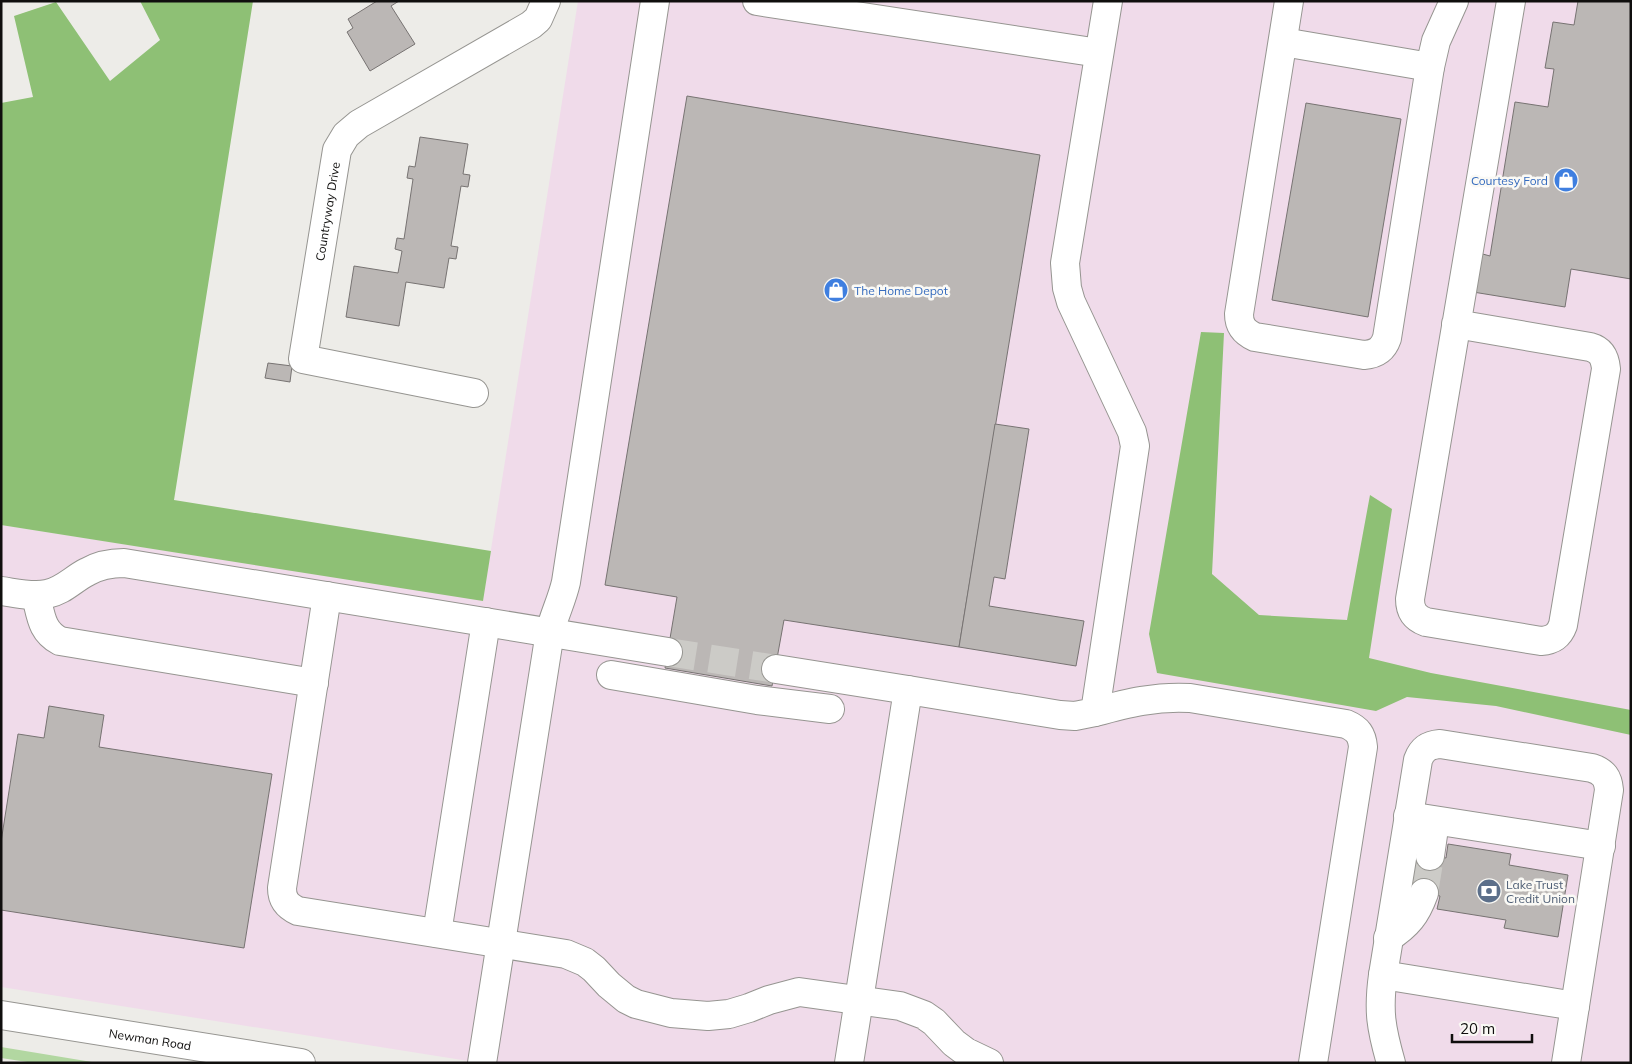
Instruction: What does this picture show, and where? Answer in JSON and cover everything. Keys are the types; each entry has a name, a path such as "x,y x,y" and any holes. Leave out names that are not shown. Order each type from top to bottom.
{"street":[{"name":"Countryway Drive","path":"474,394 303,359 337,150 341,141 359,124 531,26 538,19 546,1"},
{"path":"482,1063 550,632 566,582 655,1"},
{"path":"757,1 1099,53"},
{"path":"1095,712 1135,446 1132,432 1071,302 1065,276 1065,264 1108,1"},
{"path":"1289,1 1239,322 1248,334 1256,337 1364,355 1372,354 1384,345 1430,67 1436,41 1454,1"},
{"path":"1456,324 1590,346 1602,354 1606,362 1563,625 1561,632 1555,638 1541,641 1426,622 1413,614 1410,607 1410,599 1456,324 1511,1"},
{"path":"1283,42 1430,67"},
{"path":"1,591 36,596 49,594 61,590 98,566 124,563 668,652"},
{"path":"36,596 44,626 53,637 60,641 314,683"},
{"path":"328,596 282,888 282,896 291,908 298,911 566,954 576,957 594,969 626,999 636,1004 671,1013 708,1016 729,1014 798,992 900,1006 924,1015 966,1052 989,1063"},
{"path":"437,933 486,622"},
{"path":"776,669 1060,715 1075,716 1151,698 1170,697 1190,698 1346,724 1354,727 1359,732 1363,747 1313,1063"},
{"path":"611,675 757,700 830,709"},
{"path":"849,1063 908,690"},
{"path":"1391,1063 1380,1018 1382,975 1418,760 1420,753 1426,748 1433,744 1440,744 1592,768 1600,770 1609,782 1566,1063"},
{"path":"1408,816 1600,846"},
{"path":"1430,856 1435,821"},
{"path":"1388,938 1412,919 1424,893"},
{"path":"1382,975 1575,1006"},
{"name":"Newman Road","path":"1,1015 273,1061 301,1063"}],"shaded area":[{"path":"578,1 1631,1 1631,1063 481,1063 1,987 1,525 483,600"}],"green space":[{"path":"140,1 253,1 174,500 491,551 483,601 1,525 1,103 33,97 14,16 56,2 110,81 160,40"},
{"path":"1201,332 1224,333 1212,574 1259,615 1347,620 1370,495 1392,509 1369,658 1431,673 1631,710 1631,735 1496,706 1407,697 1376,711 1157,673 1149,634"},
{"path":"1,1047 98,1063 34,1063 1,1058"}],"building":[{"path":"377,1 399,1 391,6 415,44 370,71 347,32 353,28 348,19"},
{"name":"Courtesy Ford","path":"1578,1 1631,1 1631,279 1571,269 1565,307 1473,292 1479,253 1490,256 1515,102 1548,107 1554,69 1545,68 1553,22 1574,25"},
{"name":"The Home Depot","path":"687,96 1040,155 959,647 784,620 772,686 665,668 677,597 605,585"},
{"path":"1306,103 1401,119 1368,317 1272,300"},
{"path":"420,137 468,144 463,174 470,175 468,187 461,186 451,246 458,247 456,259 449,258 444,288 406,282 399,326 346,317 354,266 398,273 402,251 395,249 397,238 404,239 413,179 407,178 409,166 415,167"},
{"path":"268,363 292,366 290,382 265,378"},
{"path":"995,424 1029,429 1005,579 994,577 989,606 1084,621 1076,666 959,647"},
{"path":"49,706 104,715 99,747 272,774 244,948 1,910 1,842 18,734 44,738"},
{"name":"Lake Trust Credit Union","path":"1448,844 1511,854 1509,865 1568,875 1558,937 1504,928 1506,920 1437,909 1440,896 1401,889 1407,852 1446,858"}],"tunnel":[{"path":"668,652 776,669"},
{"path":"1424,893 1430,856"}],"place":[{"name":"Courtesy Ford","path":"1566,180"},
{"name":"The Home Depot","path":"836,290"},
{"name":"Lake Trust Credit Union","path":"1489,891"}]}
